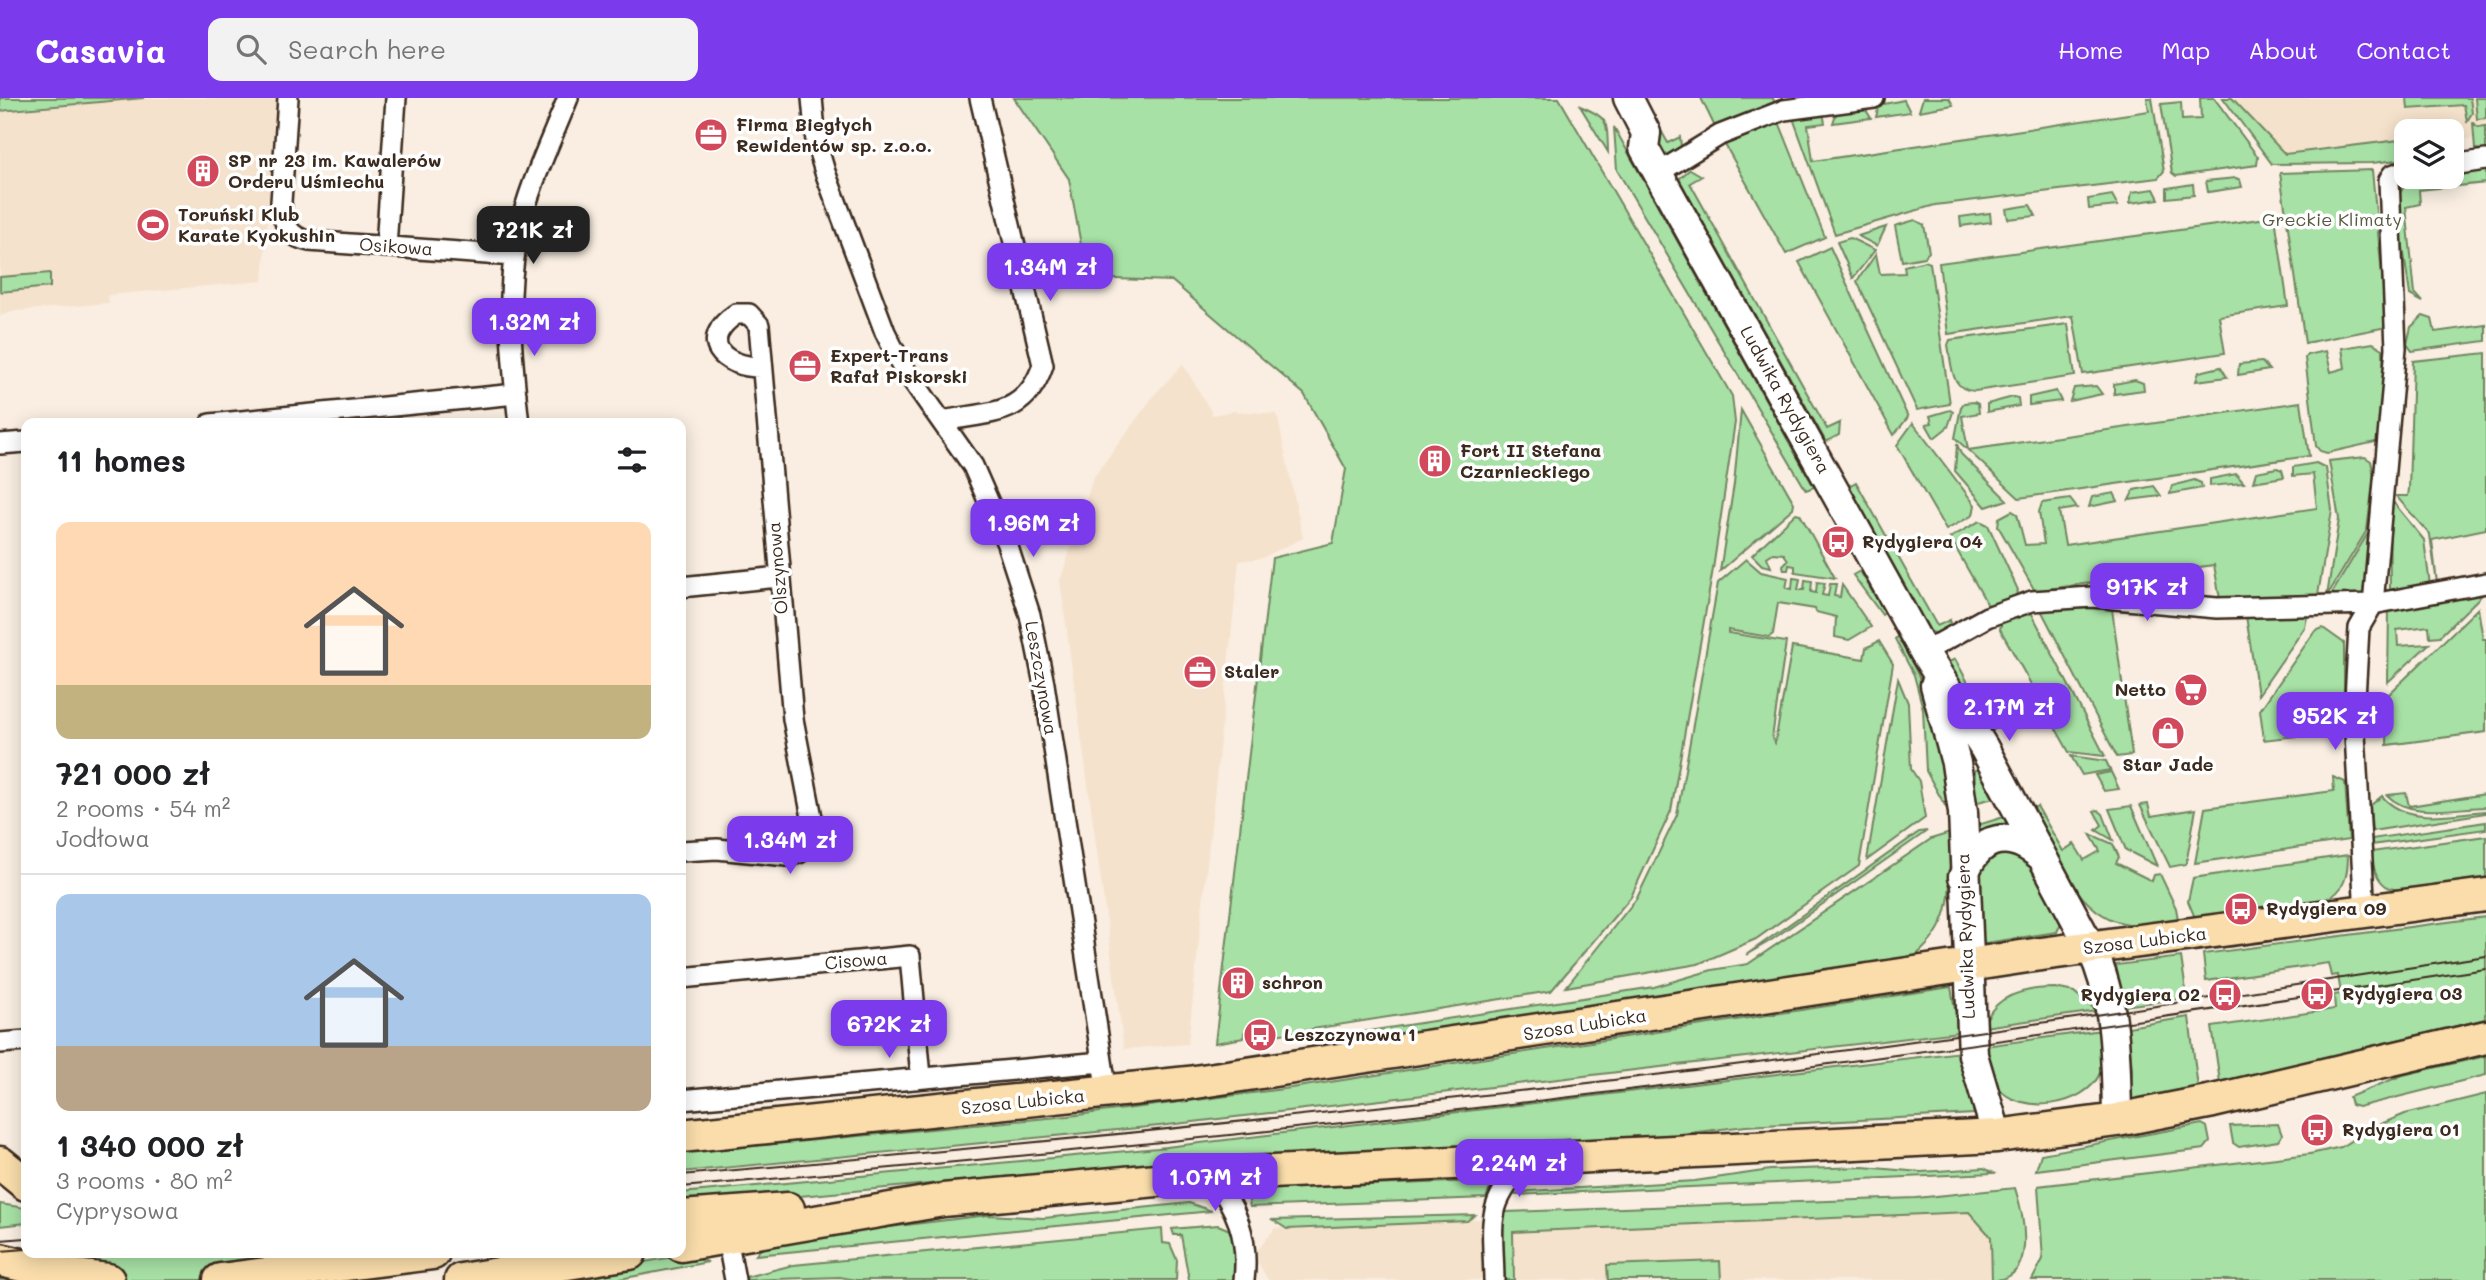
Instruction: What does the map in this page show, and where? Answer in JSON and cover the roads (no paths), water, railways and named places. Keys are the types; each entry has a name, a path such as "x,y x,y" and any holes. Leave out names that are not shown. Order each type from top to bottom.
{"main road":[{"name":"Szosa Lubicka","path":"686,1135 1107,1093 2091,947 2365,914 2486,895"},
{"path":"686,1217 943,1200 1210,1175 1997,1136 2117,1120 2486,1037"},
{"path":"0,1163 21,1180"},
{"path":"0,1179 21,1183"},
{"path":"686,1244 943,1200"},
{"path":"220,1280 397,1258"},
{"path":"461,1280 599,1258"},
{"path":"0,1260 30,1268 108,1280"}],"street":[{"name":"Osikowa","path":"288,98 283,219 288,231 302,240 514,256"},
{"path":"386,247 396,98"},
{"path":"518,418 511,295 514,256 525,207 568,98"},
{"name":"Leszczynowa","path":"811,98 816,142 825,172 886,332 901,363 973,466 1006,544 1030,615 1043,672 1107,1093"},
{"path":"943,421 1016,407 1037,381 1042,365 980,98"},
{"name":"Ludwika Rydygiera","path":"1610,98 1633,144 1644,148"},
{"name":"Ludwika Rydygiera","path":"1628,98 1646,133 1644,148 1924,652 1962,710 2048,863 2091,947 2103,978 2116,1042 2117,1120"},
{"path":"1658,173 1720,135 1784,110 1874,98"},
{"path":"2464,163 2486,160"},
{"path":"2365,914 2354,716 2359,628 2373,604 2396,348 2389,180 2394,174"},
{"name":"Olszynowa","path":"686,850 717,849 787,856 799,853 815,833 793,719 760,334 755,318 743,313 736,314 725,324 718,349 720,355 736,364 761,367"},
{"path":"299,418 516,394"},
{"path":"0,444 21,442"},
{"path":"686,587 779,578"},
{"path":"1924,652 1987,617 2032,601 2092,597 2217,608 2373,604 2486,583"},
{"name":"Ludwika Rydygiera","path":"1924,652 1956,763 1963,812 1963,877 1973,1055 1997,1136"},
{"path":"1963,877 1969,859 1979,848 1994,840 2012,839 2028,845 2048,863"},
{"name":"Cisowa","path":"686,978 910,956 921,1077"},
{"path":"0,1043 21,1041"},
{"path":"686,1100 1102,1062"},
{"path":"1494,1280 1495,1200 1504,1185 1528,1160"},
{"path":"1210,1175 1233,1204 1242,1238 1244,1280"},
{"path":"727,1237 736,1280"}],"tram line":[{"path":"686,1175 1172,1129 1663,1074 1972,1033 2486,956"},
{"path":"686,1187 1163,1142 1524,1103 1961,1046 2486,969"},
{"path":"0,1240 21,1238"},
{"path":"0,1251 21,1249"}],"place":[{"name":"Firma Biegłych Rewidentów sp. z.o.o.","path":"711,135"},
{"name":"SP nr 23 im. Kawalerów Orderu Uśmiechu","path":"203,171"},
{"name":"Toruński Klub Karate Kyokushin","path":"153,225"},
{"name":"Expert-Trans Rafał Piskorski","path":"805,366"},
{"name":"Fort II Stefana Czarnieckiego","path":"1435,461"},
{"name":"Rydygiera 04","path":"1838,542"},
{"name":"Staler","path":"1200,672"},
{"name":"Netto","path":"2191,690"},
{"name":"Star Jade","path":"2168,733"},
{"name":"Rydygiera 09","path":"2241,909"},
{"name":"schron","path":"1238,983"},
{"name":"Rydygiera 03","path":"2317,994"},
{"name":"Rydygiera 02","path":"2225,995"},
{"name":"Leszczynowa 1","path":"1260,1035"},
{"name":"Rydygiera 01","path":"2317,1130"}],"park label":[{"name":"Greckie Klimaty","path":"2332,220"}]}
